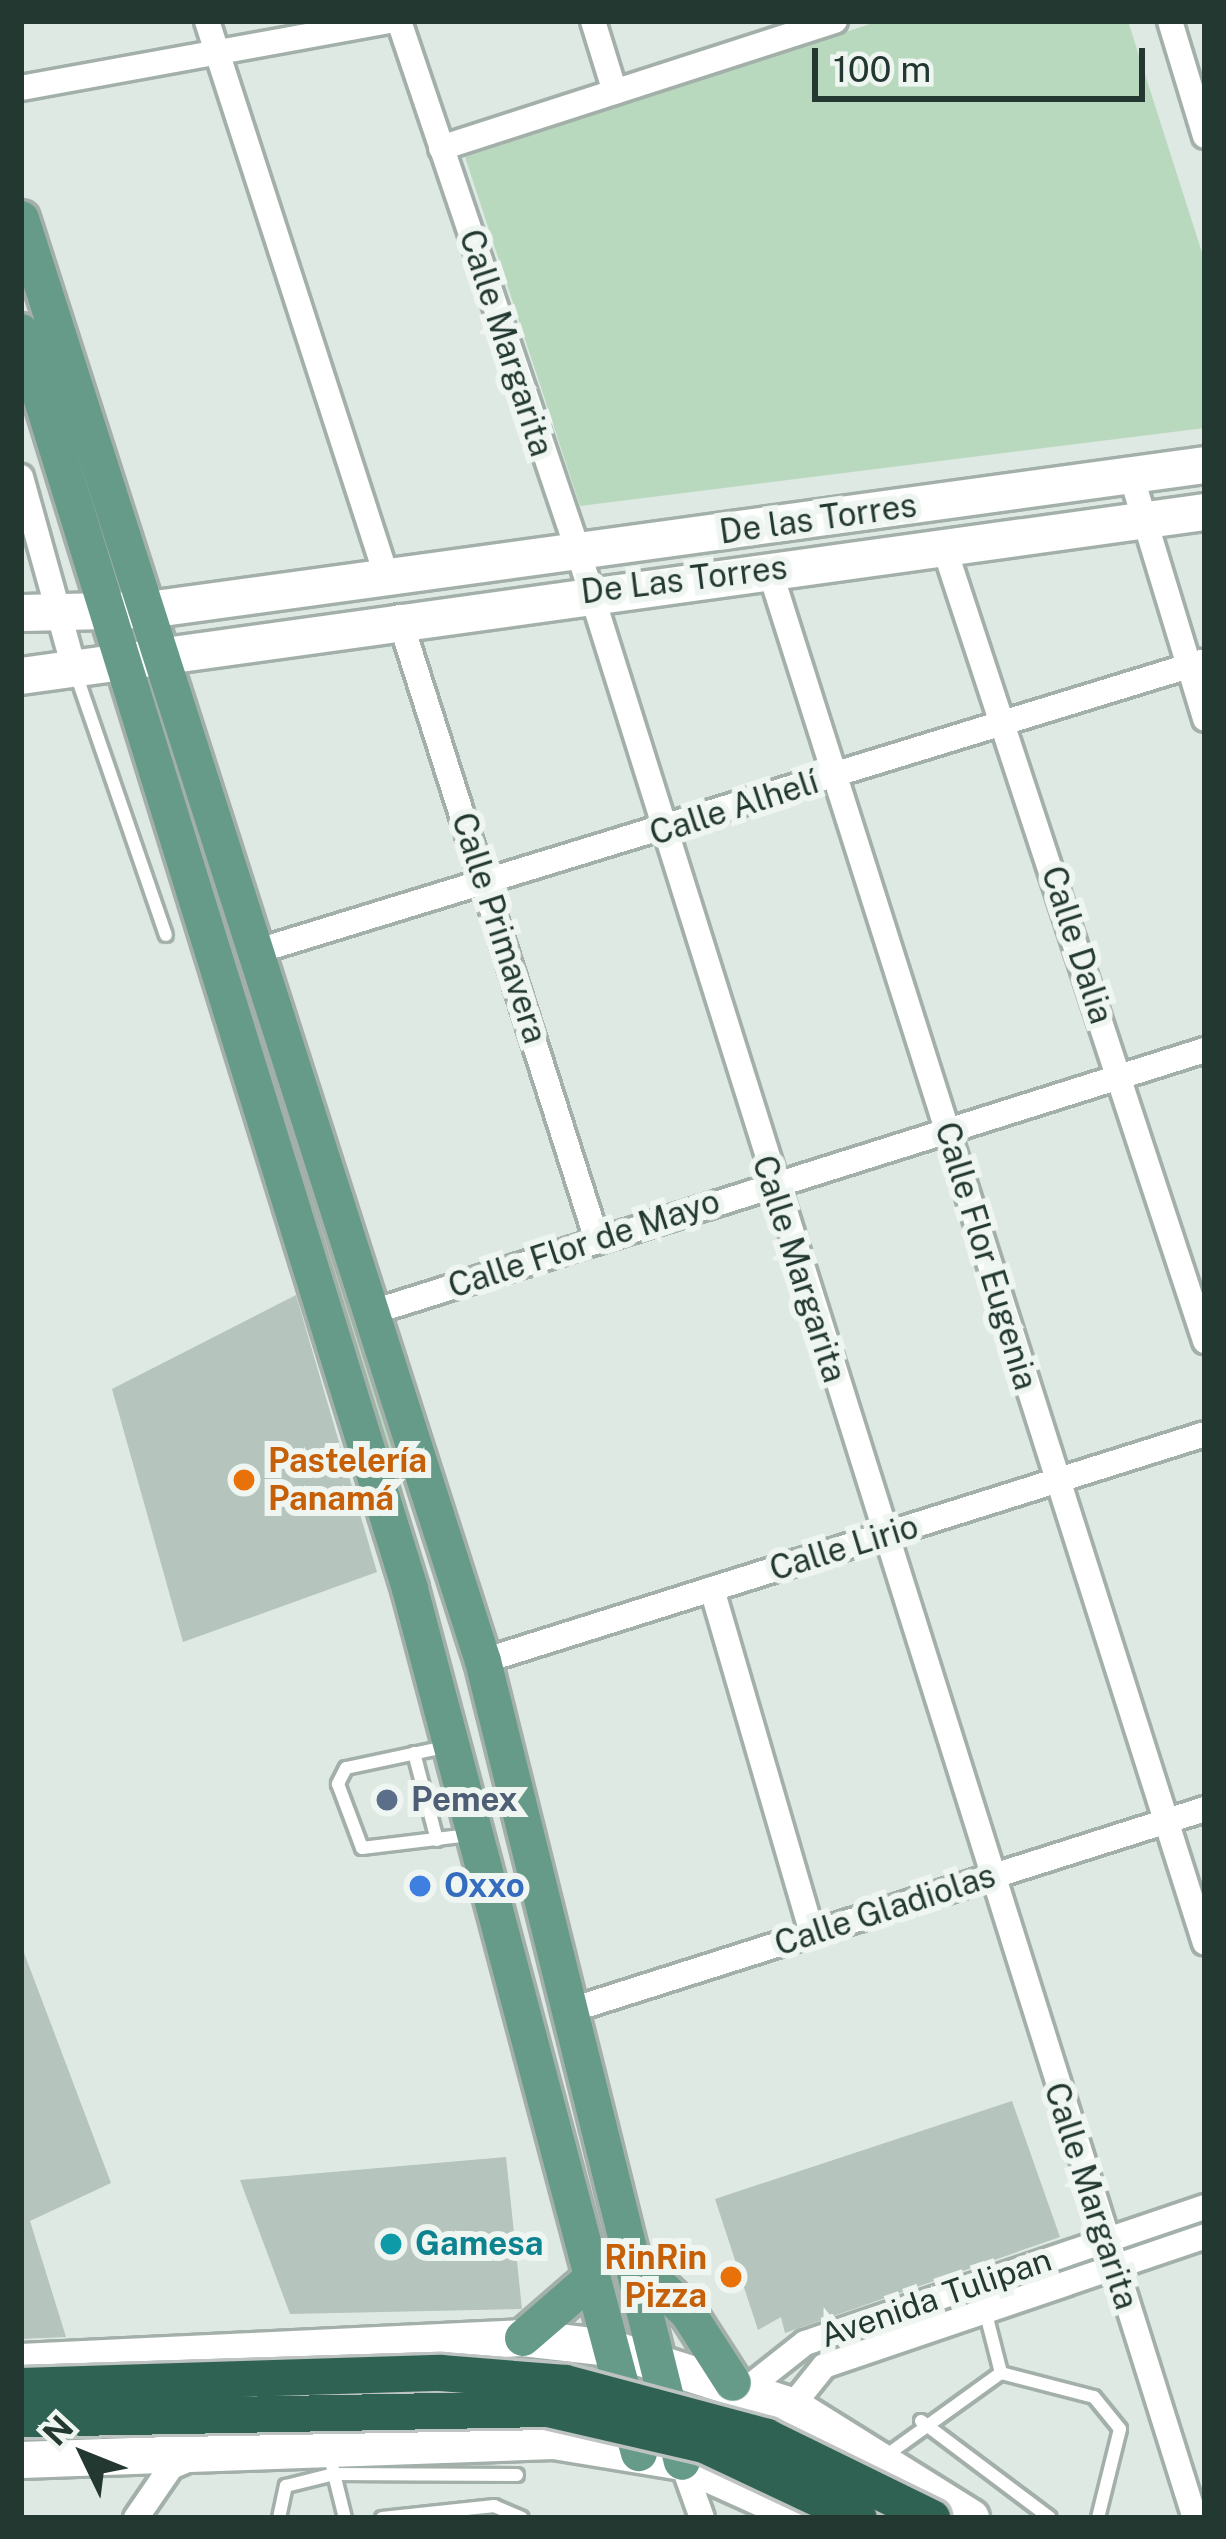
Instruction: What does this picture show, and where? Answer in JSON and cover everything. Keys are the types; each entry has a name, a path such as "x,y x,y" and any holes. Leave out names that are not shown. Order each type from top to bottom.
{"highway":[{"path":"21,2386 441,2372 566,2383 766,2437 956,2516"},
{"path":"21,2419 548,2409 704,2445 859,2518"}],"main road":[{"path":"21,219 261,950 483,1661 566,2012 632,2260 651,2357 685,2475"},
{"path":"21,332 127,659 452,1745 639,2452"},
{"path":"632,2260 688,2313 741,2385"},
{"path":"524,2338 590,2280"}],"street":[{"path":"207,21 387,578"},
{"path":"21,88 395,21"},
{"name":"Calle Margarita","path":"395,21 579,554 659,834 1195,2518"},
{"path":"592,21 615,92"},
{"path":"441,148 615,92 787,28 835,21"},
{"path":"1170,21 1205,136"},
{"name":"De las Torres","path":"21,613 63,607 148,610 1205,465"},
{"path":"1131,475 1142,521 1197,664 1205,719"},
{"path":"21,477 63,607 74,668"},
{"name":"De Las Torres","path":"21,676 399,617 945,550 1205,512"},
{"name":"Calle Dalia","path":"945,550 1205,1341"},
{"name":"Calle Flor Eugenia","path":"769,568 830,776 1205,1943"},
{"name":"Calle Primavera","path":"399,617 597,1240"},
{"name":"Calle Alhelí","path":"261,950 659,834 830,776 1197,664"},
{"name":"Calle Flor de Mayo","path":"376,1311 1205,1050"},
{"name":"Calle Lirio","path":"483,1661 1205,1434"},
{"path":"712,1589 812,1933"},
{"name":"Calle Gladiolas","path":"566,2012 1205,1809"},
{"name":"Avenida Tulipan","path":"792,2406 824,2366 975,2302 1108,2254 1205,2207"},
{"name":"Avenida Tulipan","path":"1108,2254 1205,2236"},
{"name":"Avenida Tulipan","path":"741,2385 805,2343 975,2302"},
{"path":"21,2362 524,2338 610,2348 741,2385 792,2406 884,2457 956,2516"},
{"path":"312,2348 330,2459"},
{"path":"21,2460 202,2453 330,2459 554,2441 639,2452 685,2475 806,2518"},
{"path":"136,2518 171,2467 202,2453"},
{"path":"836,2518 884,2457"},
{"path":"685,2475 703,2518"}],"lane":[{"path":"74,668 166,934"},
{"path":"452,1745 346,1768 338,1784 362,1848 475,1834"},
{"path":"414,1754 437,1840"},
{"path":"975,2302 1001,2372"},
{"path":"884,2457 921,2421 1001,2372"},
{"path":"1001,2372 1108,2408 1120,2447 1097,2518"},
{"path":"921,2421 1051,2518"},
{"path":"330,2459 345,2518"},
{"path":"279,2518 286,2486 330,2459 517,2475"},
{"path":"382,2518 494,2506 523,2518"}],"green space":[{"path":"879,21 1128,21 1205,262 1205,428 580,506 465,157"},
{"path":"148,674 362,1332 623,2342 385,1446"}],"building":[{"name":"Pastelería Panamá","path":"296,1295 377,1572 183,1642 112,1389"},
{"path":"23,1950 111,2183 30,2221 66,2337 21,2339"},
{"path":"1012,2101 1060,2237 785,2333 781,2317 758,2330 715,2199"},
{"name":"Gamesa","path":"506,2157 522,2309 290,2314 240,2180"}],"place":[{"name":"Pastelería Panamá","path":"244,1480"},
{"name":"Pemex","path":"387,1800"},
{"name":"Oxxo","path":"420,1886"},
{"name":"Gamesa","path":"391,2244"},
{"name":"RinRin Pizza","path":"731,2277"}]}
